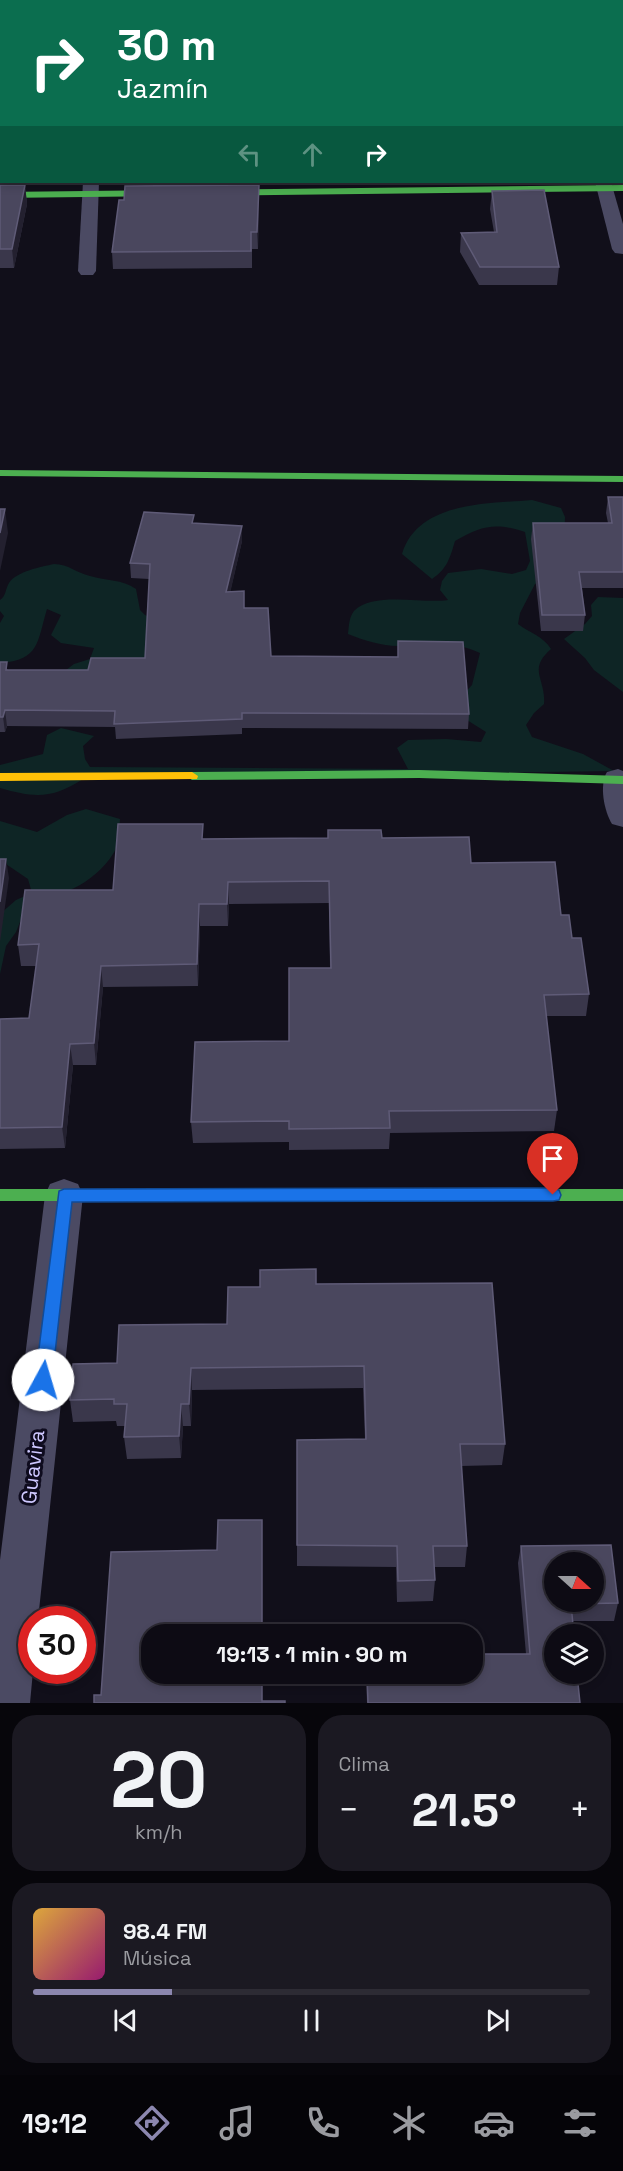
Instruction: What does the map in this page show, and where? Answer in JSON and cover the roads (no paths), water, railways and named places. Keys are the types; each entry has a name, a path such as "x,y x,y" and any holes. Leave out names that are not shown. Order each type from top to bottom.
{"street":[{"path":"0,195 90,188 603,185 623,188"},
{"path":"0,473 623,479"},
{"path":"0,777 419,774 621,780 623,816"},
{"path":"0,1195 623,1195"},
{"name":"Guavira","path":"6,1703 64,1195"}],"lane":[{"path":"603,185 621,249"},
{"path":"87,271 90,188"}]}
